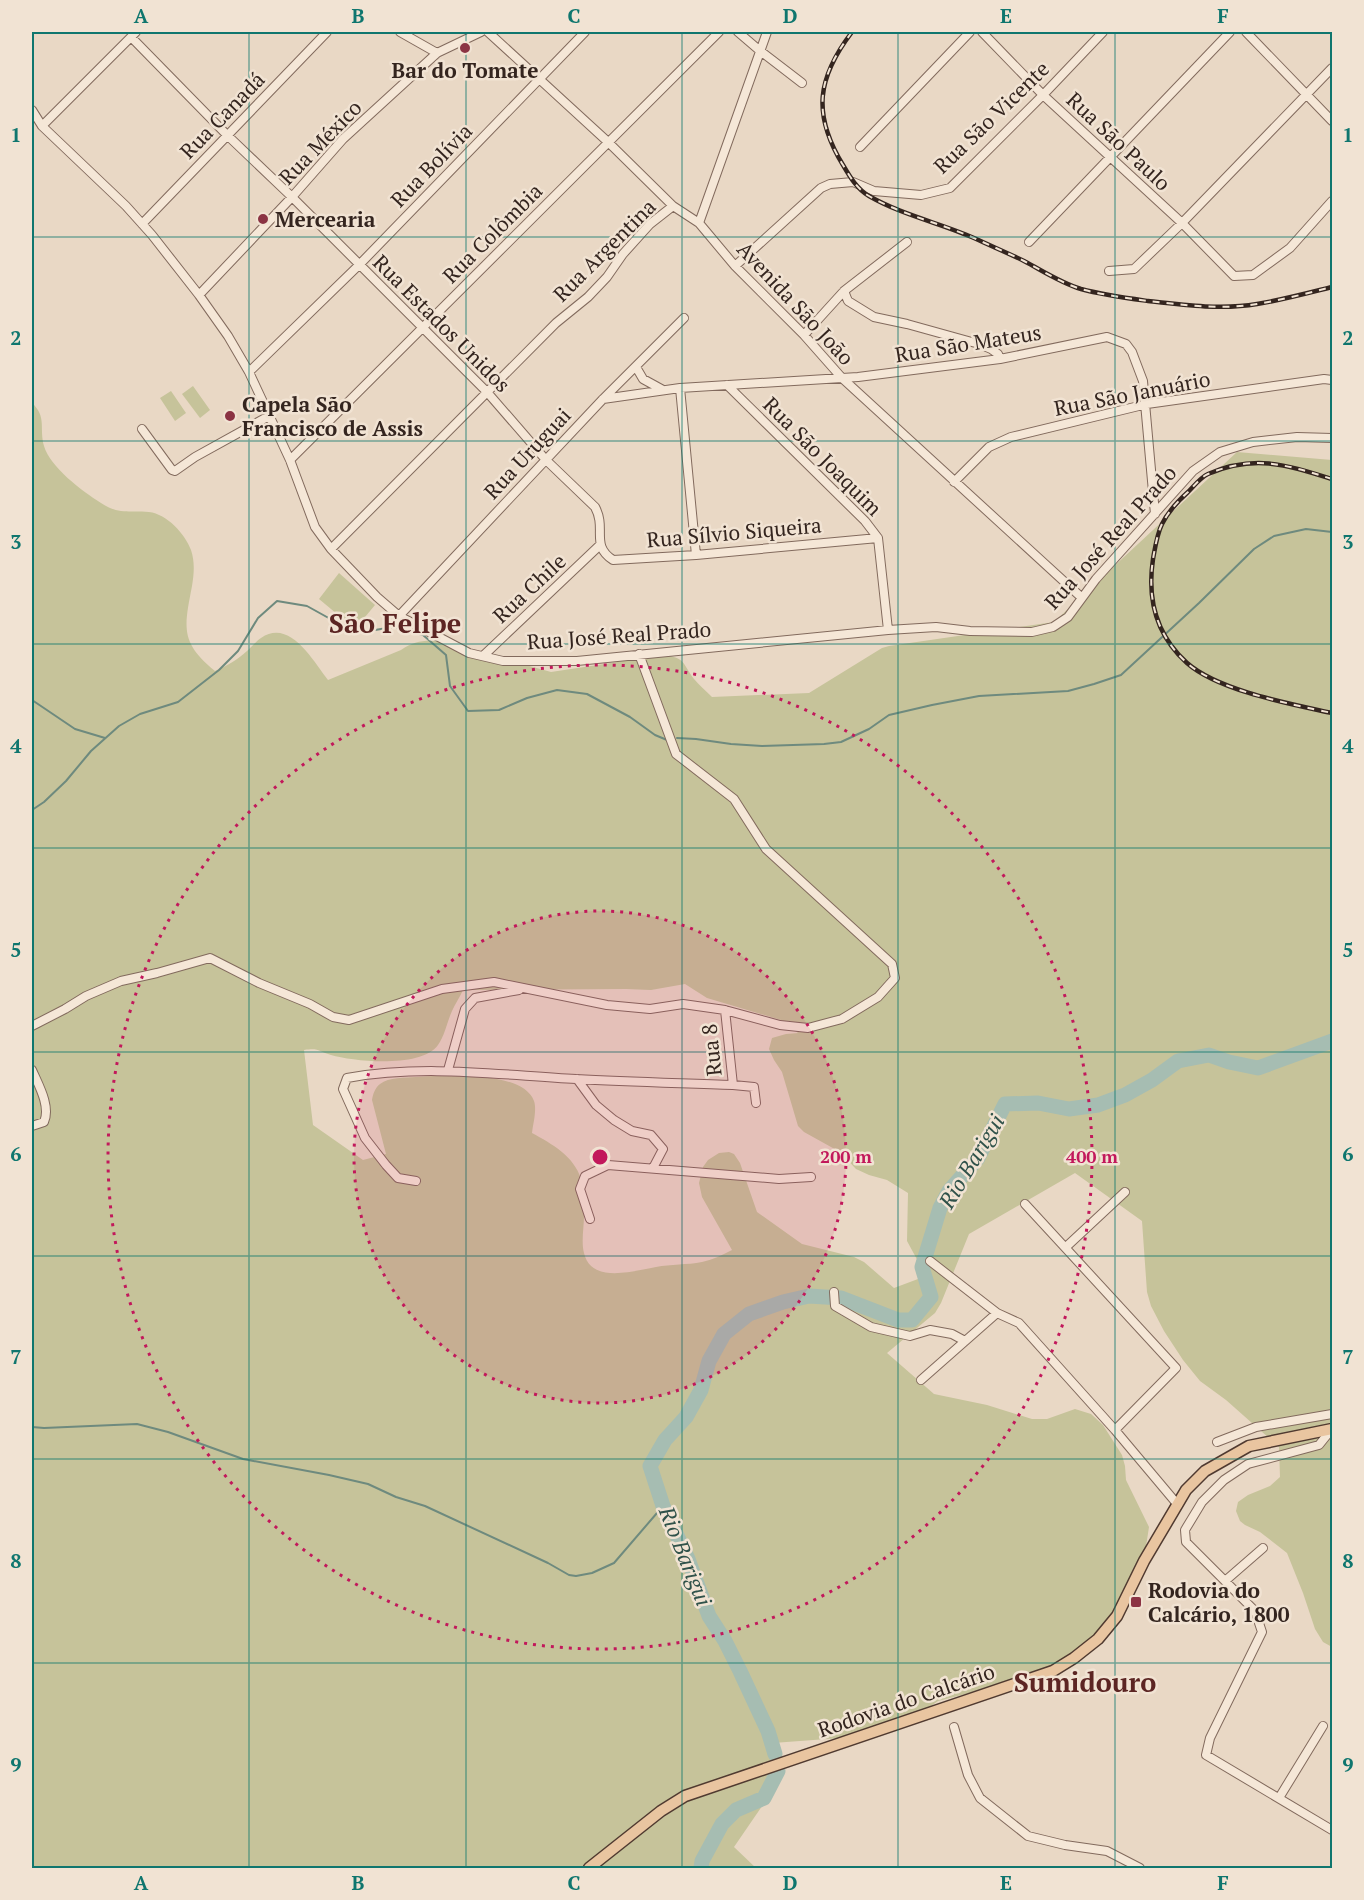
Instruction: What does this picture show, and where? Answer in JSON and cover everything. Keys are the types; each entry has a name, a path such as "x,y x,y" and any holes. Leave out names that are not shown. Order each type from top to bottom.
{"main road":[{"name":"Rodovia do Calcário","path":"589,1869 661,1811 685,1796 1053,1671 1074,1658 1098,1638 1117,1616 1144,1561 1186,1490 1205,1472 1249,1446 1332,1430"}],"street":[{"name":"Rua Canadá","path":"142,224 327,32"},
{"path":"400,32 437,53"},
{"name":"Rua México","path":"199,295 344,139 437,53 481,32"},
{"name":"Avenida São João","path":"488,32 540,78 673,206 699,223 735,266 804,335 842,378 1081,597"},
{"name":"Rua Bolívia","path":"249,372 359,265 585,32"},
{"name":"Rua Colômbia","path":"290,460 719,32"},
{"path":"738,32 802,83"},
{"path":"699,223 767,32"},
{"path":"860,147 970,32"},
{"name":"Rua São Paulo","path":"982,32 1043,95 1182,223 1234,276 1253,275 1290,248 1332,201"},
{"name":"Rua São Vicente","path":"735,266 821,188 830,184 853,182 874,191 921,195 950,188 1103,32"},
{"path":"1029,242 1230,32"},
{"path":"1246,32 1332,121"},
{"name":"Rua Estados Unidos","path":"134,34 227,135 487,392 546,460 596,507 600,516 600,545"},
{"path":"42,126 134,34"},
{"path":"1109,271 1134,269 1182,223 1332,68"},
{"name":"Rua José Real Prado","path":"32,110 42,126 142,224 199,295 228,336 249,372 290,460 315,527 331,549 377,597 399,616 470,653 503,661 577,661 888,630 936,627 970,631 1032,632 1053,627 1068,616 1081,597 1193,471 1220,452 1253,442 1297,437 1332,438"},
{"name":"Rua Argentina","path":"331,549 556,323 588,297 650,224 673,206"},
{"path":"804,335 844,291 907,242"},
{"path":"844,291 848,301 874,317 979,344 991,349 998,354 1000,359"},
{"name":"Rua Uruguai","path":"399,616 603,399 684,318"},
{"name":"Rua São Mateus","path":"603,399 680,388 858,377 1000,359 1107,337 1126,344 1132,352 1143,381 1147,404 1155,514"},
{"path":"636,367 643,379 663,390"},
{"name":"Rua São Januário","path":"954,482 989,447 1011,437 1147,404 1324,379 1332,381"},
{"name":"Rua São Joaquim","path":"727,385 865,521 878,538 888,630"},
{"path":"680,388 696,555"},
{"path":"142,429 175,471 195,457 269,416"},
{"name":"Rua Sílvio Siqueira","path":"600,545 603,554 613,560 696,555 878,538"},
{"name":"Rua Chile","path":"483,656 600,545"},
{"path":"32,1026 65,1010 86,996 121,981 210,958 333,1017 349,1020 442,989 494,982 607,1005 650,1009 683,1004 725,1010 780,1025 808,1028 842,1019 878,998 895,978 892,964 766,849 734,799 676,754 639,654"},
{"path":"448,1070 465,1009 475,998 525,989"},
{"name":"Rua 8","path":"725,1010 733,1085 754,1087 756,1103"},
{"path":"32,1070 47,1116 44,1122 32,1126"},
{"path":"416,1181 398,1178 365,1138 343,1089 347,1078 378,1072 448,1070 577,1079 733,1085"},
{"path":"577,1079 596,1105 614,1120 632,1131 651,1135 663,1149 653,1168"},
{"path":"590,1219 580,1189 585,1176 608,1166 779,1179 811,1177"},
{"path":"1066,1247 1125,1192"},
{"path":"1025,1204 1176,1368 1115,1430"},
{"path":"930,1261 997,1313 1019,1323 1115,1430 1178,1505"},
{"path":"834,1292 835,1306 871,1327 910,1336 930,1330 952,1334 965,1341"},
{"path":"921,1380 997,1313"},
{"path":"1217,1442 1256,1427 1332,1414"},
{"path":"1332,1430 1319,1445 1248,1464 1224,1480 1202,1502 1185,1530 1186,1542 1255,1611 1262,1632 1210,1738 1206,1755 1332,1830"},
{"path":"1225,1581 1263,1548"},
{"path":"1279,1798 1323,1726"},
{"path":"954,1727 969,1775 980,1798 1028,1836 1065,1845 1107,1851 1140,1869"}],"shaded area":[{"path":"193,386 210,410 200,418 182,394"},
{"path":"171,391 186,413 175,421 160,398"},
{"path":"32,403 40,413 47,454 68,478 107,507 124,511 149,512 162,517 169,521 184,538 191,550 194,568 187,613 187,633 196,651 215,671 236,660 259,639 272,633 282,633 300,644 328,680 415,643 439,641 551,672 664,655 671,656 683,662 694,679 712,697 809,693 882,648 1054,622 1237,452 1332,460 1332,1647 1323,1642 1315,1629 1287,1553 1260,1532 1240,1521 1236,1511 1238,1502 1270,1486 1280,1477 1279,1447 1226,1400 1200,1381 1164,1331 1151,1306 1147,1292 1142,1221 1075,1173 969,1234 935,1313 887,1353 934,1394 987,1405 1032,1419 1047,1419 1075,1409 1091,1414 1103,1425 1122,1455 1126,1480 1149,1527 1145,1553 1125,1601 1087,1643 1062,1662 993,1687 938,1701 923,1712 854,1737 773,1743 767,1799 734,1847 756,1868 32,1868","holes":["685,984 707,998 781,1020 798,1033 772,1038 769,1049 782,1072 798,1126 804,1132 840,1152 856,1169 887,1180 908,1193 907,1241 926,1276 894,1288 864,1262 854,1257 802,1244 757,1212 740,1163 734,1154 729,1152 719,1153 708,1160 703,1167 699,1183 702,1197 732,1250 706,1261 625,1273 595,1269 588,1263 583,1249 584,1197 578,1171 568,1157 532,1133 535,1105 527,1091 499,1079 444,1076 397,1078 384,1082 378,1086 372,1100 386,1154 363,1160 313,1125 304,1050 316,1050 342,1058 371,1061 418,1057 430,1052 438,1045 463,990 651,990"]},
{"path":"339,573 375,605 355,629 319,599"}],"waterway":[{"path":"677,738 762,746 841,742 869,729 889,715 932,705 979,696 1068,691 1094,684 1121,675 1254,549 1274,536 1306,529 1332,532"},
{"path":"32,810 66,781 91,751 119,726 140,714 178,702 219,670 238,651 258,618 277,601 307,606 334,621 363,632 393,627 423,635 446,655 450,686 468,711 499,710 527,698 557,690 587,694 667,740"},
{"path":"32,700 75,729 105,738"},
{"name":"Rio Barigui","path":"775,1754 768,1731 740,1671 709,1616 688,1559 663,1506 650,1466 665,1440 686,1417 701,1390 709,1361 724,1334 749,1314 809,1296 841,1298 898,1320 912,1320 931,1297 922,1267 940,1208 949,1191 978,1158 1005,1104 1038,1103 1069,1109 1098,1105 1125,1095 1152,1080 1178,1061 1209,1055 1258,1068 1332,1041"},
{"path":"32,1427 137,1424 168,1432 243,1459 368,1484 396,1497 425,1506 569,1575 576,1576 592,1573 614,1563 663,1506"},
{"name":"Rio Barigui","path":"701,1868 702,1861 722,1824 736,1810 764,1798 778,1771"}],"railway":[{"path":"852,32 831,65 823,97 823,113 833,147 851,178 869,196 974,238 1066,284 1106,295 1175,304 1230,307 1266,302 1332,287"},
{"path":"1332,479 1285,466 1256,463 1241,464 1205,475 1177,503 1162,524 1157,537 1151,574 1156,616 1168,641 1187,663 1201,673 1236,689 1332,713"}],"place":[{"name":"Bar do Tomate","path":"465,48"},
{"name":"Mercearia","path":"263,219"},
{"name":"Capela São Francisco de Assis","path":"230,416"},
{"name":"Rodovia do Calcário, 1800","path":"1136,1602"}],"district":[{"name":"São Felipe","path":"395,623"},
{"name":"Sumidouro","path":"1085,1682"}]}
